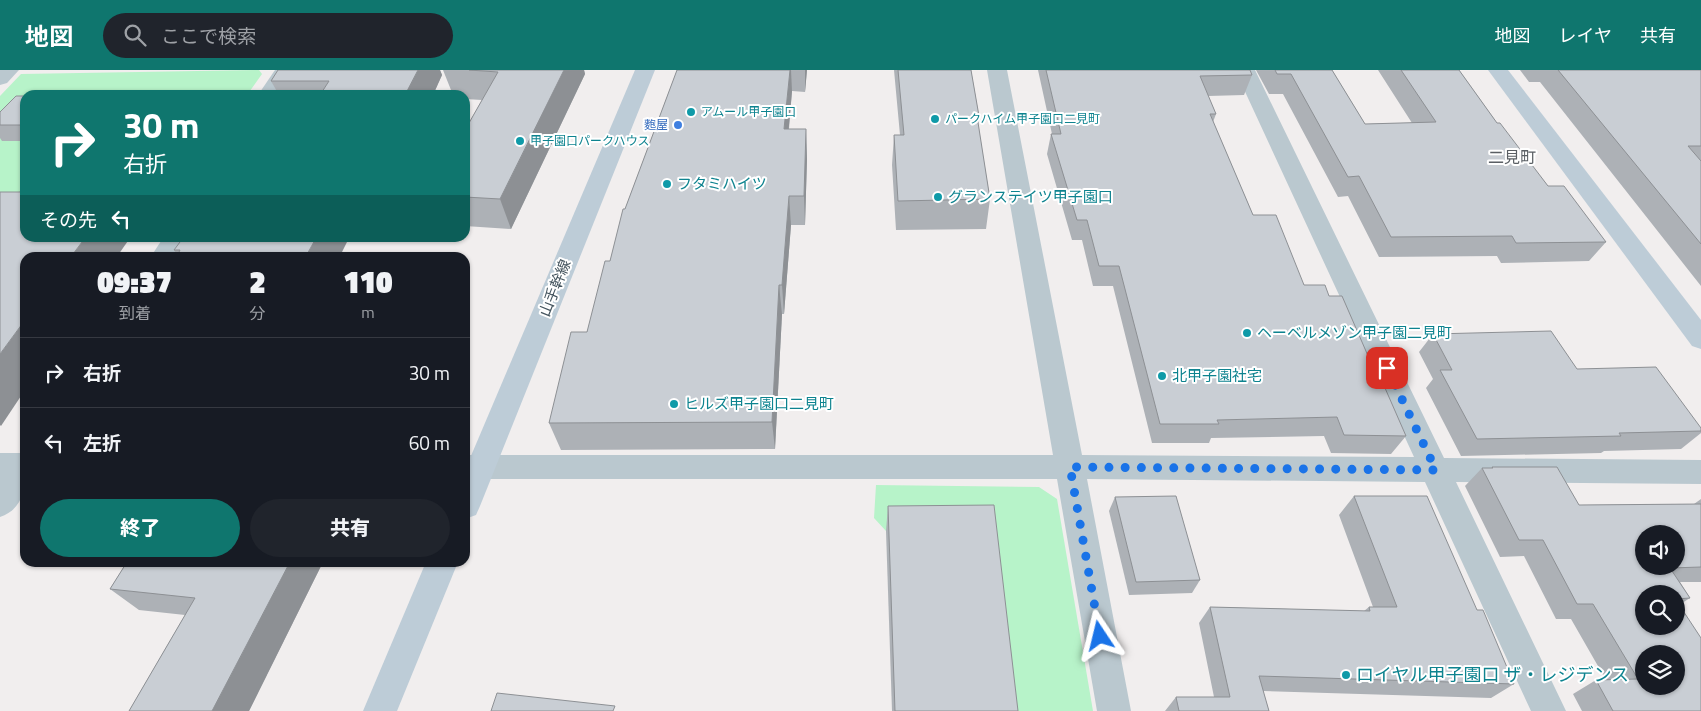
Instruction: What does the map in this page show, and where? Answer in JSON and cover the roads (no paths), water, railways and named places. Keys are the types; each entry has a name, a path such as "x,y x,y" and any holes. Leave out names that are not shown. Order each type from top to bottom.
{"street":[{"path":"0,79 9,70"},
{"path":"271,90 285,70"},
{"name":"山手幹線","path":"470,482 473,467 646,70"},
{"path":"998,70 1114,711"},
{"path":"1245,70 1549,711"},
{"path":"1498,70 1701,339"},
{"path":"0,465 20,466"},
{"path":"473,467 1070,467 1701,472"},
{"path":"0,504 20,474"},
{"path":"380,711 440,567"}],"place":[{"name":"アムール甲子園口","path":"691,112"},
{"name":"パークハイム甲子園口二見町","path":"935,119"},
{"name":"麭屋","path":"678,125"},
{"name":"甲子園口パークハウス","path":"520,141"},
{"name":"フタミハイツ","path":"667,184"},
{"name":"グランステイツ甲子園口","path":"938,197"},
{"name":"ヘーベルメゾン甲子園二見町","path":"1247,333"},
{"name":"北甲子園社宅","path":"1162,376"},
{"name":"ヒルズ甲子園口二見町","path":"674,404"},
{"name":"ロイヤル甲子園口 ザ・レジデンス","path":"1346,675"}],"district":[{"name":"二見町","path":"1512,157"}]}
